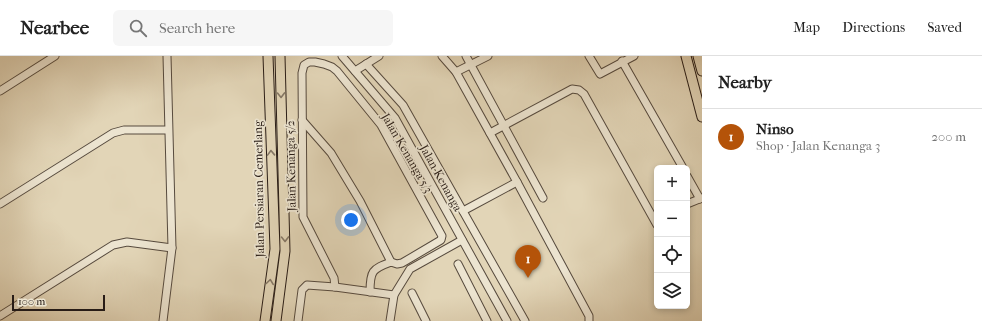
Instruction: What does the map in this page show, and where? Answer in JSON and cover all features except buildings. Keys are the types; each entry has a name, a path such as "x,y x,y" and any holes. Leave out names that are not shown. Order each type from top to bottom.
{"main road":[{"name":"Jalan Persiaran Cemerlang","path":"265,321 275,249 268,56"},
{"name":"Jalan Persiaran Cemerlang","path":"276,321 285,251 280,56"},
{"path":"686,56 702,117"},
{"path":"698,56 702,72"}],"street":[{"path":"0,91 55,56"},
{"path":"163,321 172,248 167,56"},
{"name":"Jalan Kenanga","path":"342,56 395,118 507,321"},
{"path":"355,71 379,56"},
{"path":"442,56 456,72 490,133 572,281 590,316 589,321"},
{"path":"466,56 543,198"},
{"path":"456,72 488,56"},
{"path":"589,56 600,74 634,56"},
{"name":"Jalan Kenanga 5/3","path":"306,64 311,61 319,62 328,65 336,71 381,125 442,236 441,240 402,263 397,264 391,262"},
{"path":"622,61 681,165"},
{"name":"Jalan Kenanga 5/2","path":"306,64 303,67 302,73 303,217 334,278 335,287"},
{"path":"366,64 403,106 524,321"},
{"path":"490,133 572,89 581,92 654,220"},
{"path":"302,120 330,152 360,201 391,262 375,269 372,273 370,278 370,292"},
{"path":"0,204 113,133 124,130 168,130"},
{"path":"690,181 701,198 690,203"},
{"path":"448,215 462,210 517,182"},
{"path":"390,321 394,295 410,269 462,240"},
{"path":"0,316 113,245 127,242 172,248"},
{"path":"458,264 487,321"},
{"path":"298,321 301,293 304,287 310,284 394,295"},
{"path":"412,294 426,321"}],"place":[{"name":"Ninso","path":"528,278"}]}
